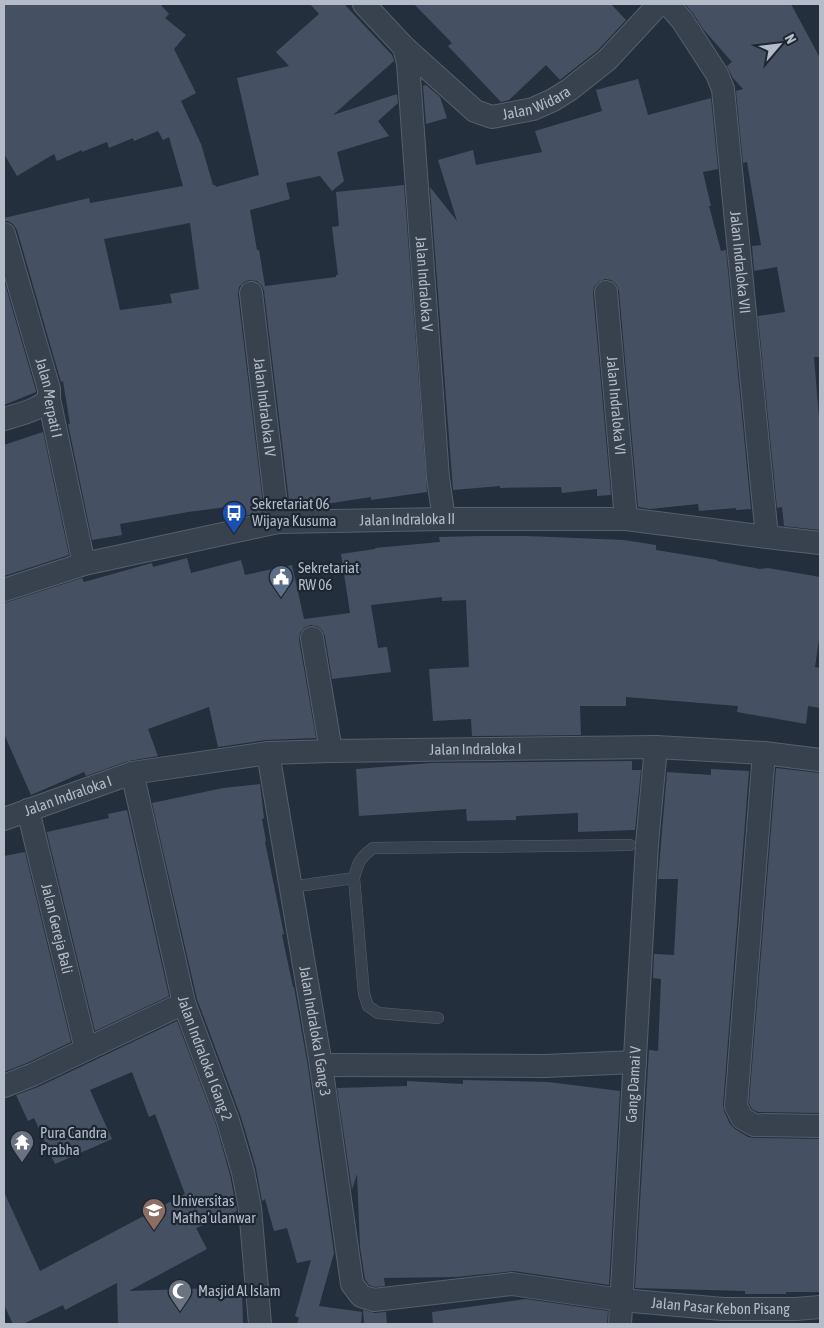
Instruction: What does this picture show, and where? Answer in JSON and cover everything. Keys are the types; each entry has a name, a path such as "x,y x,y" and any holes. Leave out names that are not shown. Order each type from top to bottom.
{"street":[{"name":"Jalan Widara","path":"364,4 404,47 475,111 492,117 533,109 553,100 577,84 607,60 658,4"},
{"name":"Jalan Indraloka VII","path":"668,4 682,20 716,74 723,89 767,537"},
{"name":"Jalan Indraloka V","path":"404,47 408,63 438,478 444,519"},
{"name":"Jalan Merpati I","path":"4,234 49,389 84,564"},
{"name":"Jalan Indraloka VI","path":"606,292 626,519"},
{"name":"Jalan Indraloka IV","path":"251,293 278,522"},
{"path":"4,419 34,409 50,399"},
{"name":"Jalan Indraloka II","path":"4,590 84,564 278,522 444,519 626,519 820,543"},
{"path":"312,638 331,751"},
{"name":"Jalan Indraloka I","path":"4,819 132,772 268,754 331,751 656,747 764,753 820,760"},
{"name":"Gang Damai V","path":"620,1324 635,1062 638,844 656,747"},
{"path":"764,753 736,1106 742,1118 754,1125 820,1126"},
{"name":"Jalan Indraloka I Gang 3","path":"268,754 321,1065 352,1284 361,1296 374,1300"},
{"name":"Jalan Indraloka I","path":"132,772 138,794"},
{"name":"Jalan Indraloka I Gang 2","path":"138,794 184,1003 228,1121 243,1172 250,1208 260,1324"},
{"name":"Jalan Gereja Bali","path":"28,810 86,1049"},
{"path":"4,1086 32,1075 184,1003"},
{"path":"321,1065 545,1066 635,1062"},
{"name":"Jalan Pasar Kebon Pisang","path":"374,1300 512,1284 621,1300 723,1309 796,1309 820,1307"}],"lane":[{"path":"438,1018 378,1014 368,1006 364,994 354,878 358,862 364,855 373,848 638,844"},
{"path":"291,887 354,878"}],"building":[{"path":"4,4 160,4 169,14 165,18 186,35 174,49 196,93 181,101 201,144 213,185 216,187 259,175 237,78 289,66 276,52 319,14 310,4 344,4 392,55 394,61 333,115 397,94 398,103 378,121 389,136 337,152 344,181 332,191 320,176 286,183 290,199 250,210 265,286 336,277 338,275 332,227 339,226 336,192 404,185 427,492 371,500 371,497 290,509 264,291 257,281 249,280 239,287 238,295 264,512 232,518 232,515 228,515 227,507 188,512 120,524 122,535 92,540 68,424 70,424 63,381 61,382 17,230 13,224 4,221 4,218 89,198 90,203 183,186 169,137 163,140 158,131 134,141 133,138 109,148 107,142 57,161 54,154 17,176 4,154","holes":["190,223 199,289 170,294 172,303 120,310 104,239"]},
{"path":"414,4 611,4 626,20 598,50 560,80 546,65 509,100 501,102 448,46 452,43"},
{"path":"685,4 791,4 820,58 820,357 814,357 820,430 820,530 784,526 782,507 777,508 758,316 785,312 777,267 754,271 752,246 761,245 747,162 743,163 736,91 743,89 733,78 727,66 732,62 703,29"},
{"path":"638,79 648,115 711,98 718,169 703,172 711,206 709,206 721,251 726,250 751,509 736,510 736,508 699,511 698,504 650,509 638,507 619,291 616,284 611,280 605,279 598,282 594,287 593,293 611,495 597,496 597,489 562,493 561,487 500,488 500,486 453,490 430,187 457,221 438,160 473,150 476,165 542,152 535,131 602,111 596,90"},
{"path":"426,85 440,97 447,118 426,124 423,86"},
{"path":"4,280 36,392 4,405"},
{"path":"43,432 69,555 4,576 4,445"},
{"path":"479,536 624,540 656,545 656,550 760,569 768,568 820,577 820,633 815,667 820,668 820,708 808,706 806,724 737,712 738,706 626,697 626,706 580,706 581,735 472,736 471,719 433,721 429,669 469,667 466,600 442,601 442,597 371,605 378,648 387,647 391,672 332,679 325,636 322,630 317,626 310,625 304,628 300,633 299,640 316,738 266,740 218,747 209,707 148,729 158,756 128,761 86,776 84,772 31,795 4,734 4,603 82,578 84,582 152,563 153,567 187,558 191,573 241,560 245,575 292,565 304,619 350,613 341,554 375,548 440,542 439,537"},
{"path":"632,761 632,770 641,770 635,830 578,832 578,813 516,816 516,820 467,821 466,809 359,816 356,769 430,763"},
{"path":"776,768 820,773 820,1113 758,1112 752,1109 749,1103"},
{"path":"711,769 749,771 724,1111 730,1124 748,1137 820,1139 820,1292 745,1294 745,1291 635,1288 649,1050 658,1051 661,979 653,978 654,954 674,955 678,879 658,879 667,772 711,775"},
{"path":"260,784 265,842 308,1067 334,1253 319,1306 362,1312 361,1324 297,1324 299,1318 295,1316 311,1260 297,1263 287,1228 274,1231 265,1199 262,1201 256,1168 241,1117 197,999 152,803 223,788"},
{"path":"127,810 169,996 95,1031 47,832 109,818 108,814"},
{"path":"25,852 71,1042 4,1072 4,856"},
{"path":"177,1021 216,1125 230,1175 237,1211 196,1228 207,1249 129,1291 242,1287 243,1324 118,1324 117,1283 65,1310 63,1305 23,1324 13,1324 4,1305 4,1192 40,1271 185,1194 155,1114 149,1117 132,1072 90,1090 112,1139 55,1164 34,1118 28,1121 16,1095 38,1087"},
{"path":"463,1080 548,1082 620,1091 609,1285 514,1271 455,1277 384,1278 385,1286 375,1287 369,1285 365,1279 360,1247 357,1174 352,1190 337,1088 407,1086 407,1081 463,1084"},
{"path":"526,1299 608,1311 607,1324 433,1324 432,1312"},
{"path":"363,1310 375,1313 386,1312 387,1324 364,1324"}],"place":[{"name":"Sekretariat 06 Wijaya Kusuma","path":"234,534"},
{"name":"Sekretariat RW 06","path":"281,598"},
{"name":"Pura Candra Prabha","path":"22,1163"},
{"name":"Universitas Matha'ulanwar","path":"154,1231"},
{"name":"Masjid Al Islam","path":"180,1312"}]}
